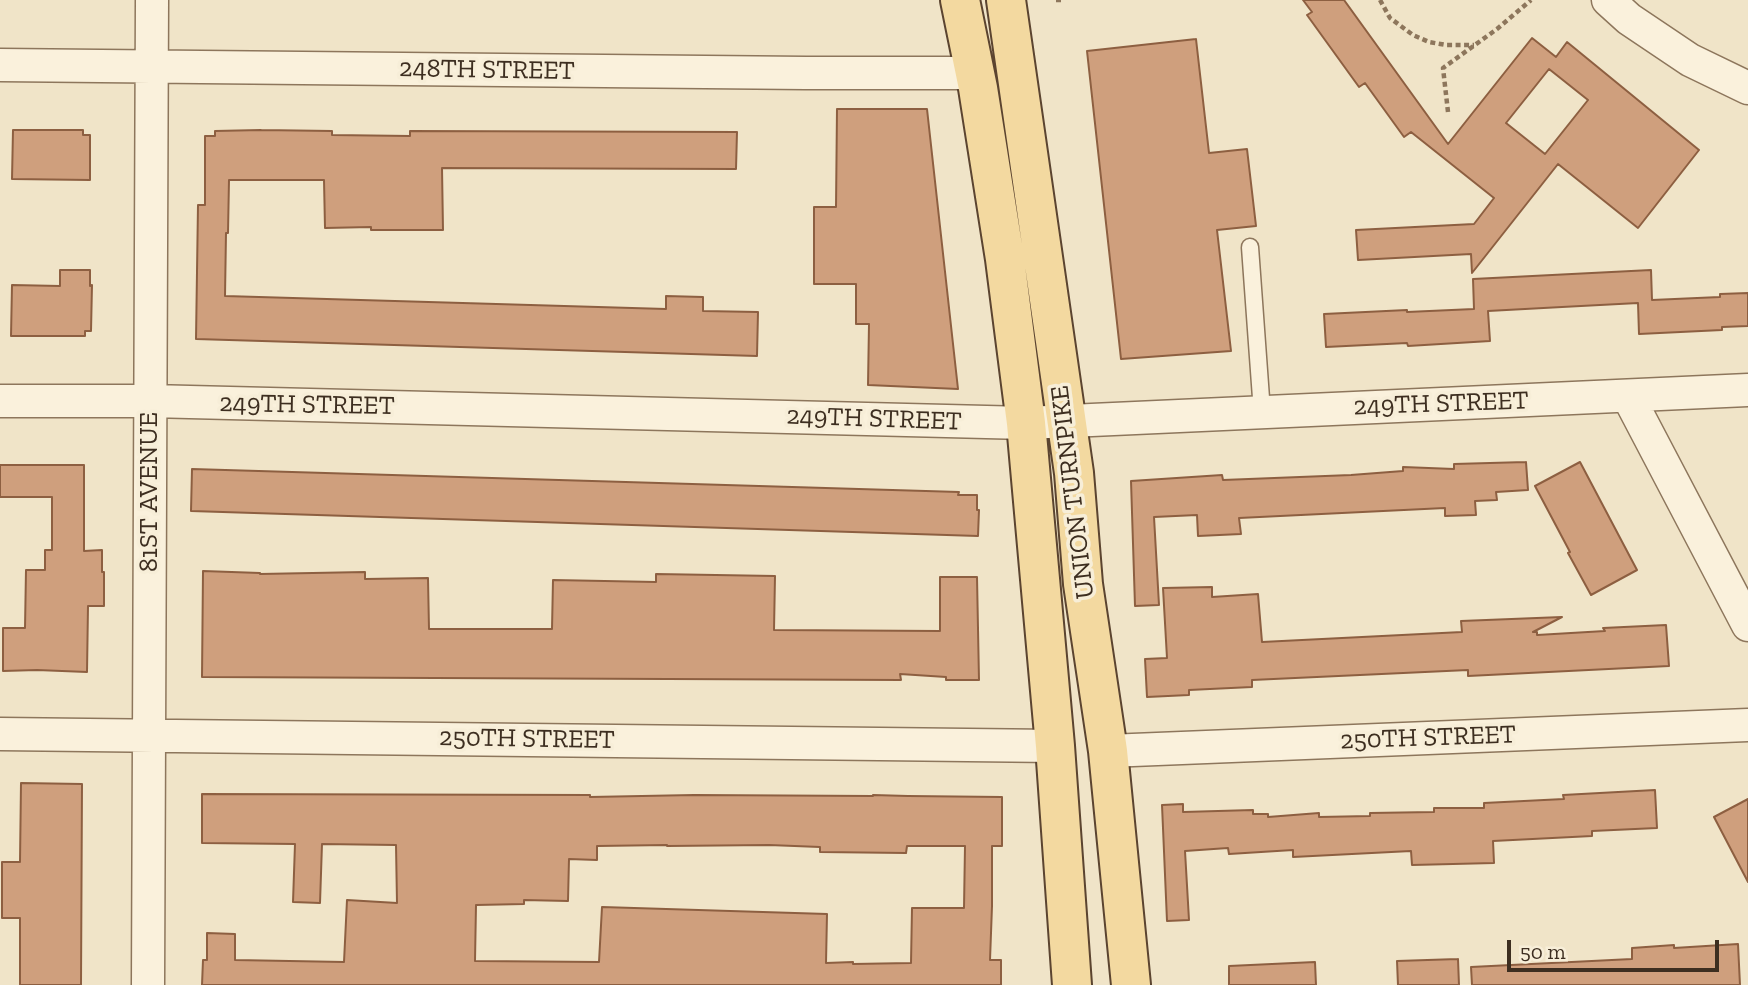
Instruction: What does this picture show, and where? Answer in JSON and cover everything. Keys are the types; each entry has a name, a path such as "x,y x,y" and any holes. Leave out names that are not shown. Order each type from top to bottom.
{"main road":[{"name":"UNION TURNPIKE","path":"960,0 975,73 1005,259 1026,424 1055,746 1072,985"},
{"name":"UNION TURNPIKE","path":"1006,0 1073,473 1083,584 1108,751 1131,985"}],"street":[{"name":"81ST AVENUE","path":"148,985 152,0"},
{"path":"1608,0 1629,19 1690,60 1748,88"},
{"name":"248TH STREET","path":"0,65 975,73"},
{"name":"249TH STREET","path":"0,401 150,401 1026,424 1748,390"},
{"path":"1628,396 1748,625"},
{"name":"250TH STREET","path":"1108,751 1748,725"},
{"name":"250TH STREET","path":"0,734 1055,746"},
{"path":"1056,985 1059,803"}],"lane":[{"path":"1250,247 1262,412"}],"path":[{"path":"1056,0 1062,0"},
{"path":"1380,0 1390,18 1402,28 1429,42 1474,45"},
{"path":"1448,112 1443,68 1497,29 1531,0"}],"building":[{"path":"1303,0 1344,0 1448,144 1532,38 1556,57 1567,42 1699,150 1638,228 1558,164 1472,273 1471,254 1358,260 1356,230 1474,224 1494,198 1411,132 1404,137 1365,83 1359,87 1307,15 1312,12","holes":["1549,69 1588,100 1545,154 1506,123"]},
{"path":"1196,39 1209,153 1247,149 1256,226 1217,230 1231,351 1121,359 1087,51"},
{"path":"837,109 927,109 958,389 868,385 869,324 856,324 856,284 814,284 814,207 836,207"},
{"path":"13,130 83,130 83,135 90,135 90,180 12,179"},
{"path":"215,131 332,131 332,135 410,136 410,131 737,132 736,169 442,168 443,230 325,228 324,180 229,180 225,296 666,309 666,296 703,297 703,311 758,312 757,356 196,339 198,205 205,205 205,136 215,136"},
{"path":"60,270 90,270 91,331 85,331 85,336 11,336 12,285 60,286"},
{"path":"1651,270 1652,300 1748,293 1748,326 1639,334 1638,303 1488,311 1490,341 1326,347 1324,314 1474,309 1473,279"},
{"path":"1526,462 1528,490 1496,492 1497,500 1475,501 1476,515 1445,516 1445,508 1239,518 1241,534 1198,536 1197,515 1154,517 1159,605 1135,606 1131,481 1222,475 1223,480 1351,475 1403,471 1403,467 1454,469 1454,464"},
{"path":"1580,462 1637,570 1591,595 1535,486"},
{"path":"0,465 84,465 84,551 102,550 104,572 104,606 88,606 87,672 3,671 3,628 25,628 26,570 45,570 45,550 52,550 52,497 0,497"},
{"path":"192,469 959,492 958,495 977,495 978,536 191,511"},
{"path":"203,571 260,574 365,572 365,579 428,578 429,629 552,629 553,580 656,582 656,574 775,576 774,630 940,631 940,577 977,577 979,680 946,680 946,677 900,674 901,680 202,677"},
{"path":"1212,587 1212,597 1258,594 1262,642 1462,632 1461,621 1562,617 1533,632 1537,632 1537,635 1666,625 1669,666 1468,676 1468,670 1252,680 1252,687 1189,690 1189,695 1147,697 1145,659 1167,658 1163,588"},
{"path":"21,783 82,784 81,985 20,985 20,918 2,918 2,862 20,862"},
{"path":"1655,790 1657,828 1592,831 1592,836 1493,841 1494,863 1412,865 1411,851 1293,857 1293,850 1229,854 1228,848 1185,851 1189,920 1167,921 1162,805 1183,804 1183,812 1253,810 1253,814 1268,814 1268,817 1319,813 1319,817 1370,816 1370,813 1434,812 1434,808 1484,808 1484,803 1564,799 1563,795"},
{"path":"202,794 1002,797 1002,846 992,846 990,960 1001,960 1001,985 202,985 203,960 207,960 207,933 235,934 235,960 344,962 347,900 397,903 396,845 322,844 320,903 293,902 295,844 202,843","holes":["769,845 820,847 820,852 906,853 907,846 965,846 964,908 912,908 911,963 826,963 827,914 602,907 599,962 475,961 476,905 524,904 524,900 568,901 569,859 597,860 597,846"]},
{"path":"1748,799 1748,882 1714,817"},
{"path":"1738,944 1740,985 1472,985 1471,967 1632,959 1632,948"},
{"path":"1458,959 1459,985 1398,985 1397,961"},
{"path":"1315,962 1316,985 1229,985 1229,966"}]}
